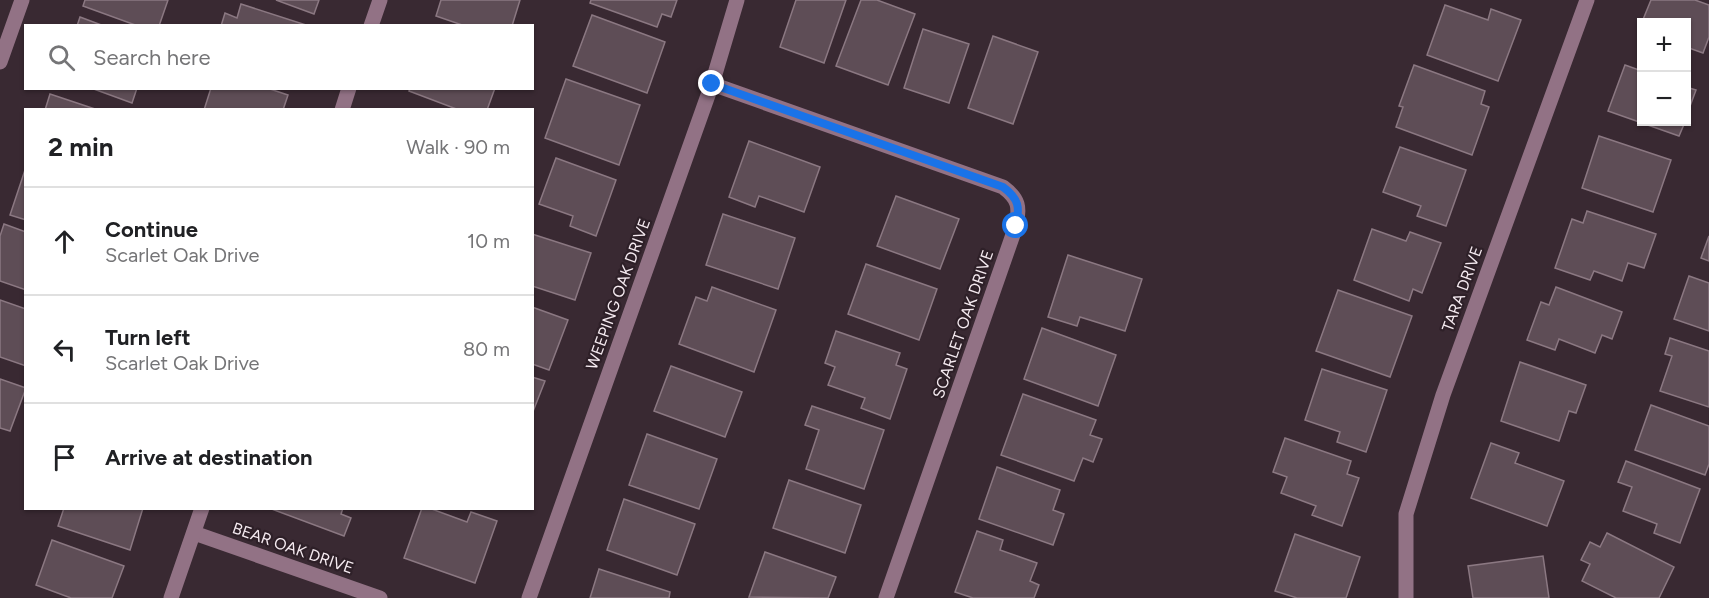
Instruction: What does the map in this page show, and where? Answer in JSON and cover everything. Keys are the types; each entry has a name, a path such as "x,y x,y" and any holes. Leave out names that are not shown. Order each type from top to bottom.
{"street":[{"path":"0,62 22,0"},
{"path":"372,24 380,0"},
{"name":"WEEPING OAK DRIVE","path":"529,598 712,84 737,0"},
{"name":"TARA DRIVE","path":"1406,598 1406,514 1443,395 1587,0"},
{"name":"SCARLET OAK DRIVE","path":"712,84 1003,187 1017,202 1016,226 886,598"},
{"path":"343,108 348,90"},
{"path":"171,598 201,510"},
{"name":"BEAR OAK DRIVE","path":"194,533 380,598"}],"building":[{"path":"85,0 168,0 160,24 132,24 83,6"},
{"path":"276,0 319,0 314,14"},
{"path":"441,0 520,0 513,24 459,24 436,16"},
{"path":"591,0 677,0 671,17 662,14 657,27 590,3"},
{"path":"796,0 846,0 824,63 780,47"},
{"path":"861,0 877,0 915,14 888,85 836,66"},
{"path":"1651,0 1695,0 1709,5 1709,37 1703,53 1691,49 1691,18 1644,18"},
{"path":"241,4 303,24 222,24 225,13 237,18"},
{"path":"1445,5 1488,20 1491,9 1521,20 1498,81 1427,55"},
{"path":"592,15 665,42 647,93 573,66"},
{"path":"80,17 99,24 78,24"},
{"path":"923,29 969,44 949,103 904,88"},
{"path":"993,36 1038,52 1013,124 968,108"},
{"path":"1414,65 1485,91 1481,104 1489,107 1472,155 1396,127 1403,107 1399,106"},
{"path":"1625,65 1637,69 1637,121 1608,111"},
{"path":"566,79 640,105 619,165 545,138"},
{"path":"1691,88 1696,90 1691,104"},
{"path":"96,90 136,90 132,103"},
{"path":"210,90 273,90 288,95 284,108 205,108"},
{"path":"494,90 488,108 454,108 409,91"},
{"path":"50,94 92,108 46,108"},
{"path":"1651,126 1683,126 1679,136"},
{"path":"1599,136 1671,160 1653,212 1582,188"},
{"path":"749,141 820,167 804,212 759,196 755,207 729,197"},
{"path":"1400,147 1466,170 1446,226 1417,216 1421,206 1383,192"},
{"path":"556,158 616,180 596,236 570,226 573,216 539,204"},
{"path":"24,173 24,219 10,215"},
{"path":"896,196 959,219 940,269 877,246"},
{"path":"1587,211 1656,234 1644,268 1628,263 1622,281 1594,271 1590,280 1555,268 1572,219 1583,223"},
{"path":"723,214 795,238 778,289 706,265"},
{"path":"4,224 24,231 24,289 0,281 0,236"},
{"path":"1372,229 1406,241 1410,232 1441,243 1422,293 1413,289 1409,301 1354,280"},
{"path":"534,235 591,253 575,300 534,287"},
{"path":"1709,236 1709,261 1701,258"},
{"path":"1068,255 1142,279 1125,331 1080,317 1077,326 1048,317"},
{"path":"866,264 937,289 919,340 848,314"},
{"path":"1689,276 1709,283 1709,331 1674,319"},
{"path":"712,287 776,310 754,372 679,344 696,297 707,301"},
{"path":"1556,287 1622,312 1612,339 1602,335 1595,353 1559,339 1555,350 1527,340 1541,302 1549,305"},
{"path":"1338,290 1412,316 1390,377 1316,351"},
{"path":"0,300 24,308 24,365 0,357"},
{"path":"534,308 568,320 549,370 534,365"},
{"path":"1042,328 1116,355 1098,406 1024,379"},
{"path":"836,331 900,353 896,365 907,369 890,419 861,408 865,398 828,385 835,367 825,363"},
{"path":"1670,338 1709,351 1709,407 1660,391 1672,356 1665,354"},
{"path":"1520,362 1586,385 1576,413 1569,411 1559,441 1501,421"},
{"path":"671,366 742,392 725,437 654,411"},
{"path":"1322,369 1387,390 1366,452 1337,442 1340,432 1305,420"},
{"path":"534,378 545,381 534,409"},
{"path":"0,379 24,387 24,393 10,431 0,428"},
{"path":"1023,394 1096,420 1090,435 1102,439 1093,462 1083,458 1074,481 1001,455"},
{"path":"1651,405 1709,426 1709,464 1705,475 1635,450"},
{"path":"812,406 884,430 864,489 806,469 819,430 805,425"},
{"path":"647,434 717,459 699,509 629,485"},
{"path":"1285,438 1351,461 1347,474 1359,478 1342,526 1312,515 1316,506 1281,493 1287,477 1273,472"},
{"path":"1491,443 1519,453 1515,463 1564,481 1547,526 1471,498"},
{"path":"1626,461 1700,489 1680,543 1654,533 1657,524 1623,511 1632,487 1618,482"},
{"path":"997,467 1060,490 1053,510 1064,514 1053,545 979,519"},
{"path":"789,480 861,505 845,553 773,528"},
{"path":"624,499 695,524 677,575 607,550"},
{"path":"63,510 142,510 130,550 58,526"},
{"path":"274,510 342,510 341,514 351,518 344,536"},
{"path":"421,510 434,510 467,522 471,512 497,521 475,583 404,558"},
{"path":"977,531 1003,540 1000,550 1037,563 1030,581 1039,585 1034,598 973,598 955,592"},
{"path":"1607,533 1674,567 1659,598 1616,598 1582,581 1590,564 1581,560 1590,542 1600,547"},
{"path":"1295,534 1360,557 1346,598 1297,598 1275,591"},
{"path":"52,540 124,566 112,598 71,598 36,585"},
{"path":"765,552 836,577 828,598 749,597"},
{"path":"1543,556 1549,598 1473,598 1468,566"},
{"path":"599,569 670,592 669,598 590,598"}],"route":[{"path":"712,84 1003,187 1017,202 1016,226"}]}
